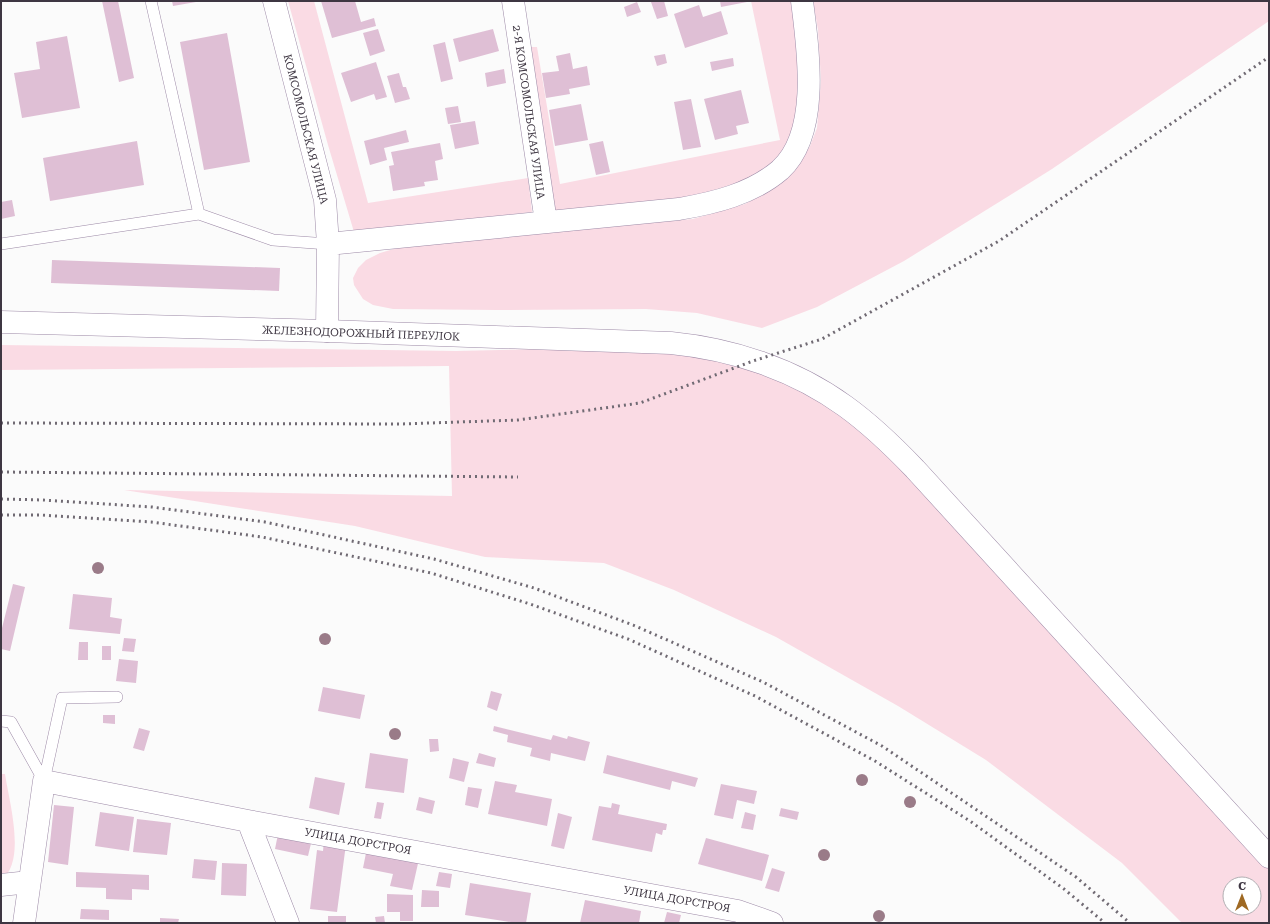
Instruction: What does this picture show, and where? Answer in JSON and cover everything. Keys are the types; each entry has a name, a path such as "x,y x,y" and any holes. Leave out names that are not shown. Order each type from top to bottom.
{"street":[{"name":"КОМСОМОЛЬСКАЯ УЛИЦА","path":"274,1 325,200 328,244 327,331"},
{"name":"2-Я КОМСОМОЛЬСКАЯ УЛИЦА","path":"513,1 546,222"},
{"path":"328,244 679,209 704,205 731,197 755,186 780,169 789,159 797,144 805,121 809,63 802,1"},
{"name":"ЖЕЛЕЗНОДОРОЖНЫЙ ПЕРЕУЛОК","path":"1,322 327,331 671,343 721,351 771,367 822,391 850,410 887,441 915,469 1269,857"},
{"path":"24,923 44,781"},
{"name":"УЛИЦА ДОРСТРОЯ","path":"44,781 248,821 738,911 759,921"},
{"path":"248,821 288,923"},
{"path":"1,885 29,882"}],"lane":[{"path":"151,1 200,214"},
{"path":"1,244 200,214 274,240 328,244"},
{"path":"44,781 62,698 117,697"},
{"path":"1,721 11,722 44,781"}],"shaded area":[{"path":"288,1 314,1 368,203 528,178 532,212 354,232"},
{"path":"751,1 794,1 802,50 796,125 784,149 770,165 743,181 708,192 670,200 553,211 528,47 537,47 560,184 780,140"},
{"path":"813,1 1269,1 1269,21 1052,169 904,261 817,307 762,328 697,313 646,309 393,309 373,305 363,299 354,285 353,278 358,268 366,260 380,253 411,244 693,219 745,204 769,190 796,169 810,146 817,128 821,81 818,30"},
{"path":"1,345 456,351 686,346 770,369 881,442 1269,867 1269,923 1182,923 1122,863 986,760 898,706 776,637 674,590 604,563 485,557 355,526 124,490 452,496 449,366 1,370"},
{"path":"1,774 5,774 12,815 15,846 13,860 9,871 1,880"}],"building":[{"path":"102,1 118,1 134,78 119,82"},
{"path":"172,1 196,1 196,2 173,6"},
{"path":"321,1 355,1 361,22 374,18 376,26 332,38"},
{"path":"664,1 668,16 657,19 651,2"},
{"path":"720,1 747,1 747,2 721,7"},
{"path":"637,2 641,12 627,17 624,7"},
{"path":"699,5 703,17 721,11 728,34 685,48 674,14"},
{"path":"378,29 385,51 370,56 363,33"},
{"path":"493,29 499,51 459,62 453,39"},
{"path":"227,33 250,162 204,170 180,42"},
{"path":"67,36 80,108 22,118 14,73 40,69 36,42"},
{"path":"445,42 453,79 441,82 433,45"},
{"path":"570,53 573,69 587,66 590,85 569,89 570,94 546,98 542,73 559,71 556,56"},
{"path":"665,54 667,63 657,66 654,56"},
{"path":"733,58 734,66 712,71 710,62"},
{"path":"376,62 387,97 376,100 374,94 351,102 341,73"},
{"path":"504,69 506,83 487,87 485,73"},
{"path":"399,73 403,87 406,87 410,99 395,103 387,76"},
{"path":"741,90 749,123 736,126 738,134 715,140 704,99"},
{"path":"691,99 701,147 683,150 674,102"},
{"path":"581,104 588,140 555,146 549,110"},
{"path":"458,106 461,122 448,124 445,108"},
{"path":"475,121 479,144 455,149 450,125"},
{"path":"406,130 409,142 384,148 387,160 370,165 364,141"},
{"path":"137,141 144,185 50,201 43,158"},
{"path":"603,141 610,172 596,175 589,144"},
{"path":"440,143 443,159 435,161 438,180 424,182 425,186 393,191 389,166 394,165 391,152"},
{"path":"12,200 15,216 1,219 1,202"},
{"path":"52,260 280,268 279,291 51,283"},
{"path":"13,584 25,587 10,651 1,649 1,632"},
{"path":"73,594 112,598 110,617 122,619 120,634 69,629"},
{"path":"124,638 136,639 134,652 122,651"},
{"path":"79,642 88,642 88,660 78,660"},
{"path":"102,646 111,646 111,660 102,660"},
{"path":"119,659 138,661 136,683 116,681"},
{"path":"323,687 365,695 360,719 318,711"},
{"path":"491,691 502,694 497,711 487,707"},
{"path":"103,715 115,715 115,724 103,723"},
{"path":"494,726 551,740 553,735 567,739 568,736 590,742 585,761 551,753 550,761 530,756 532,748 507,742 508,735 493,731"},
{"path":"139,728 150,731 144,751 133,748"},
{"path":"429,739 438,739 439,751 430,752"},
{"path":"370,753 408,759 404,793 365,788"},
{"path":"479,753 496,758 494,767 476,763"},
{"path":"607,755 698,778 695,787 672,781 670,790 603,773"},
{"path":"453,758 469,762 464,782 449,778"},
{"path":"315,777 345,783 339,815 309,808"},
{"path":"495,781 517,785 515,792 552,799 547,826 488,814"},
{"path":"721,784 757,791 754,804 737,800 733,819 714,815"},
{"path":"468,787 482,789 478,808 465,805"},
{"path":"419,797 435,801 432,814 416,810"},
{"path":"377,802 384,803 381,819 374,818"},
{"path":"612,803 620,805 618,814 667,824 666,830 663,830 662,835 656,833 652,852 592,840 599,806 611,808"},
{"path":"54,805 74,807 68,865 48,862"},
{"path":"781,808 799,812 797,820 779,816"},
{"path":"100,812 134,817 129,851 95,846"},
{"path":"745,812 756,815 753,830 741,828"},
{"path":"558,813 572,817 564,849 551,846"},
{"path":"137,819 171,823 167,855 133,852"},
{"path":"279,829 313,835 308,856 275,849"},
{"path":"706,838 769,855 762,881 698,864"},
{"path":"324,841 346,844 337,912 310,909 317,850 323,851"},
{"path":"367,848 419,859 412,890 390,886 393,874 363,868"},
{"path":"194,859 217,861 215,880 192,878"},
{"path":"222,863 247,864 246,896 221,895"},
{"path":"772,868 785,872 779,892 765,888"},
{"path":"76,872 149,875 149,890 132,889 132,900 106,899 106,888 76,887"},
{"path":"439,872 452,874 450,888 436,886"},
{"path":"470,883 531,893 526,923 465,915"},
{"path":"422,890 439,891 439,907 421,907"},
{"path":"387,894 413,895 413,921 400,921 400,912 387,912"},
{"path":"585,900 641,911 639,923 580,923"},
{"path":"81,909 109,910 109,920 80,919"},
{"path":"667,912 681,915 679,923 664,923"},
{"path":"328,916 346,916 346,923 328,923"},
{"path":"384,916 385,923 376,923 375,917"},
{"path":"160,918 179,919 178,923 160,923"}],"railway":[{"path":"1,423 400,424 518,420 640,403 753,361 822,339 999,241 1269,57"},
{"path":"1,472 518,477"},
{"path":"1,499 43,500 152,507 265,522 434,559 534,588 633,625 763,682 882,746 1076,877 1130,923"},
{"path":"1,515 41,515 151,522 262,537 431,573 530,604 628,639 755,696 875,761 970,821 1064,889 1105,923"}]}
